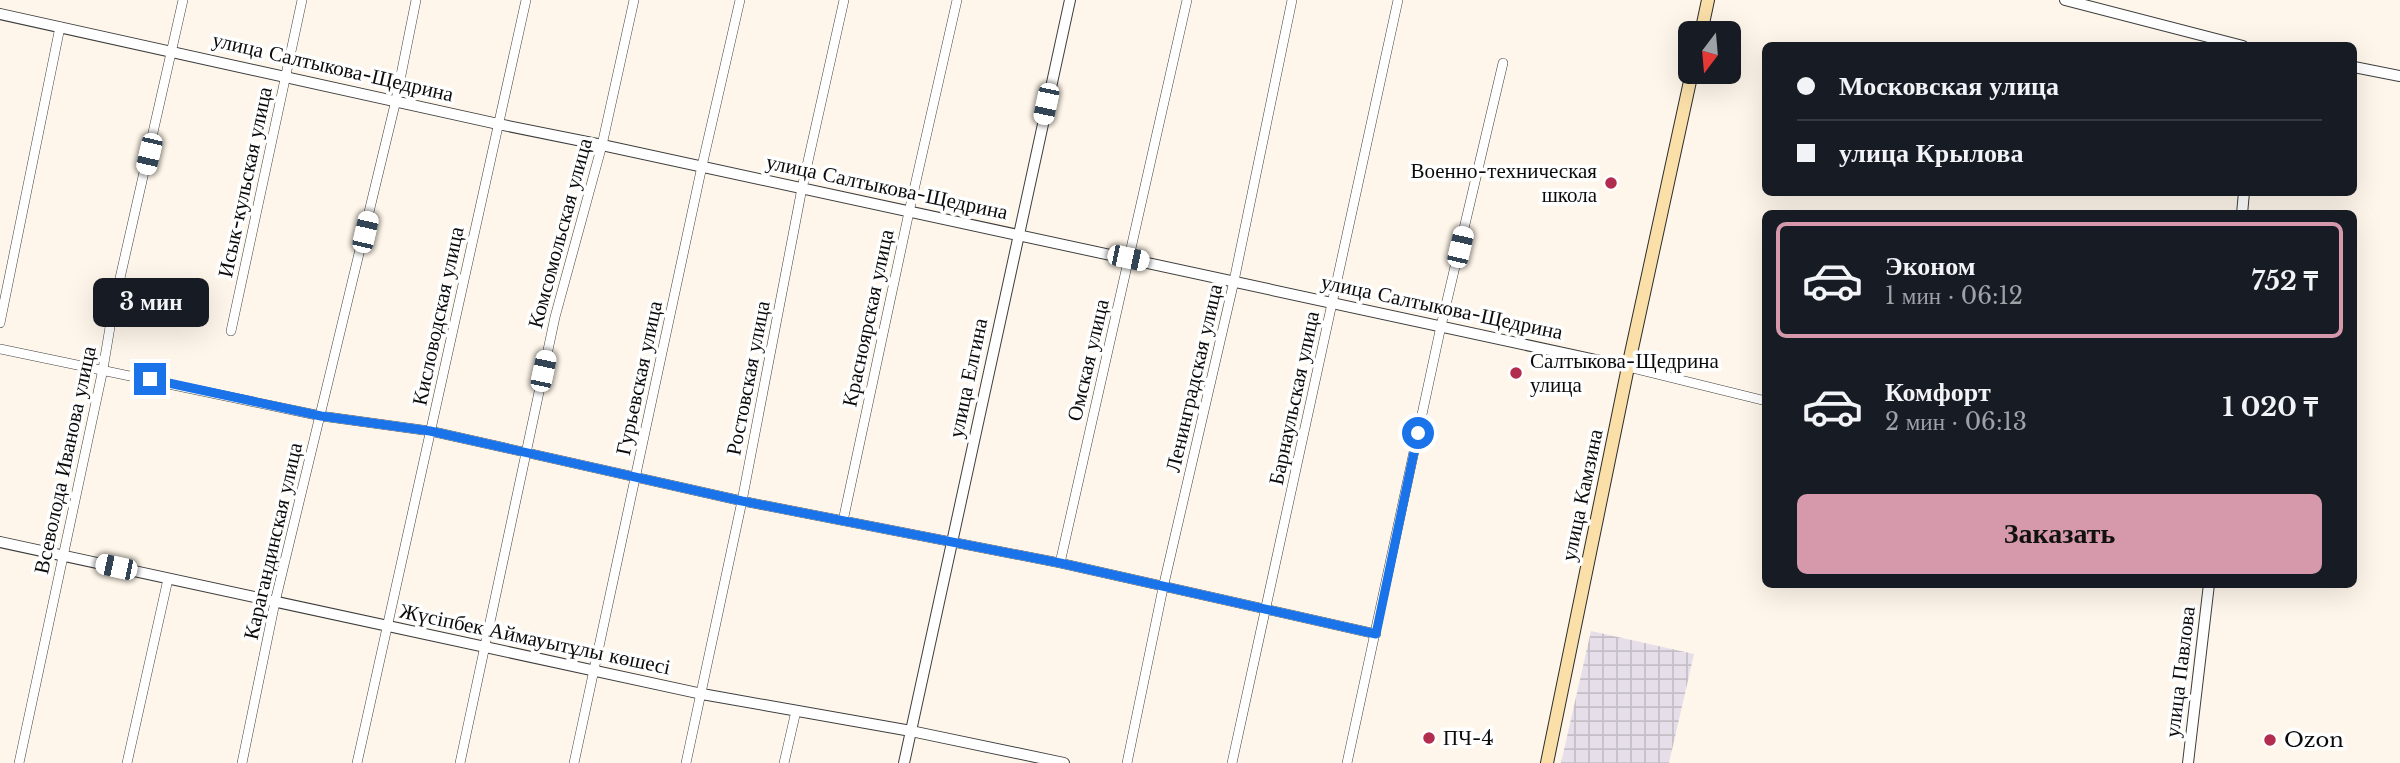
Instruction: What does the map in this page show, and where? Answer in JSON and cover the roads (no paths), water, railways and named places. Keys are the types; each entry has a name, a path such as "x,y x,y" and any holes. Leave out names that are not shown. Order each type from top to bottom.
{"main road":[{"path":"1704,21 1708,0"},
{"name":"улица Камзина","path":"1547,763 1689,84"}],"street":[{"name":"Всеволода Иванова улица","path":"19,763 103,369 113,309 183,0"},
{"name":"Исык-кульская улица","path":"231,331 302,0"},
{"name":"Карагандинская улица","path":"242,763 275,602 396,100 416,0"},
{"name":"Кисловодская улица","path":"357,763 526,0"},
{"name":"Комсомольская улица","path":"460,763 555,317 602,145 634,0"},
{"name":"Гурьевская улица","path":"573,763 740,0"},
{"name":"Ростовская улица","path":"685,763 742,501 802,188 844,0"},
{"name":"Красноярская улица","path":"842,521 957,0"},
{"name":"улица Елгина","path":"904,763 1070,0"},
{"name":"Омская улица","path":"1060,563 1187,0"},
{"name":"Ленинградская улица","path":"1127,763 1163,588 1234,281 1292,0"},
{"name":"Барнаульская улица","path":"1232,763 1398,0"},
{"path":"2065,0 2228,42"},
{"name":"улица Салтыкова-Щедрина","path":"0,14 498,124 1441,326 1762,400"},
{"path":"0,323 60,27"},
{"path":"1348,763 1441,326 1503,63"},
{"path":"2357,68 2400,76"},
{"path":"0,349 321,416 430,431 742,501 1060,563 1376,634"},
{"name":"Жүсіпбек Аймауытұлы көшесі","path":"0,542 702,694 912,731 1021,759 1064,763"},
{"path":"127,763 169,579"},
{"name":"улица Павлова","path":"2188,763 2209,588"},
{"path":"784,763 796,710"}],"place":[{"name":"Военно-техническая школа","path":"1611,183"},
{"name":"Салтыкова-Щедрина улица","path":"1516,373"},
{"name":"ПЧ-4","path":"1429,738"},
{"name":"Ozon","path":"2270,740"}]}
